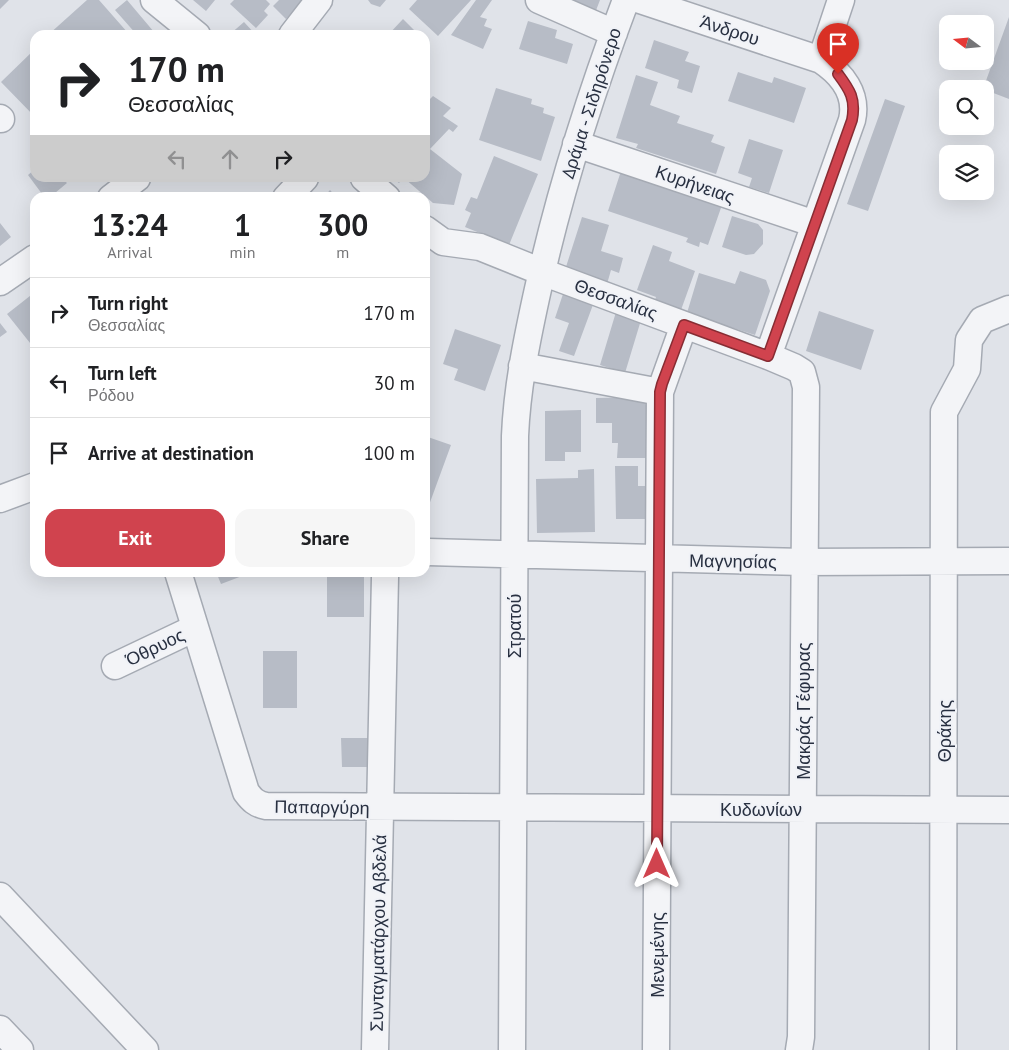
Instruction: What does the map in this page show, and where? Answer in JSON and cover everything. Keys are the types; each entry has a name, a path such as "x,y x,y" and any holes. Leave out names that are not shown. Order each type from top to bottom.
{"street":[{"path":"154,0 191,30"},
{"path":"296,30 319,0"},
{"path":"539,0 614,33"},
{"name":"Δράμα - Σιδηρόνερο","path":"558,206 576,144 626,0"},
{"name":"Άνδρου","path":"640,0 820,60"},
{"path":"768,356 852,120 854,110 851,95 838,74 820,60 841,0"},
{"name":"Κυρήνειας","path":"576,144 814,224"},
{"path":"120,192 132,182"},
{"path":"292,192 301,182"},
{"path":"369,182 380,192"},
{"name":"Στρατού","path":"512,1050 516,416 522,366 558,206"},
{"name":"Θεσσαλίας","path":"430,233 443,242 480,247 768,356 802,372"},
{"path":"0,282 30,261"},
{"name":"Θράκης","path":"943,1050 944,412 967,369 970,340 982,320 1009,309"},
{"name":"Μενεμένης","path":"656,1050 660,392 684,325"},
{"path":"522,366 660,392"},
{"name":"Μακράς Γέφυρας","path":"799,1050 801,1038 806,387 802,372"},
{"path":"0,499 30,488"},
{"name":"Μαγνησίας","path":"430,552 804,562 1009,561"},
{"name":"Παπαργύρη","path":"180,577 246,792 257,804 275,807 513,808"},
{"name":"Συνταγματάρχου Αβδελά","path":"375,1050 385,577"},
{"name":"Όθρυος","path":"115,666 195,628"},
{"name":"Κυδωνίων","path":"513,808 1009,810"},
{"path":"0,896 145,1050"},
{"path":"0,1029 20,1050"}],"building":[{"path":"0,0 9,0 0,9"},
{"path":"87,0 99,0 125,30 54,30"},
{"path":"127,0 152,30 133,30 115,10"},
{"path":"193,0 215,0 206,11"},
{"path":"234,0 266,0 270,4 264,11 268,15 256,28 230,4"},
{"path":"279,0 303,1 286,19 273,6"},
{"path":"368,0 386,0 380,7 371,4"},
{"path":"417,0 471,0 438,36 409,9"},
{"path":"476,0 492,0 480,17 487,19 484,26 492,29 483,49 451,35"},
{"path":"573,0 600,0 595,13 571,5"},
{"path":"1009,17 1009,99 994,93 994,80 986,80 990,70 994,70 994,59"},
{"path":"403,19 414,30 393,30"},
{"path":"528,21 557,30 555,38 573,44 567,64 519,49"},
{"path":"244,22 251,30 235,30"},
{"path":"654,40 689,52 685,61 700,66 692,93 677,88 679,80 645,68"},
{"path":"30,54 30,112 1,82"},
{"path":"738,72 772,83 774,77 806,88 794,123 728,101"},
{"path":"636,75 658,82 650,105 680,116 677,123 714,135 711,142 725,147 716,174 636,148 638,144 616,138"},
{"path":"496,88 532,99 531,104 544,108 543,113 555,117 541,161 479,140"},
{"path":"433,96 451,108 443,116 458,126 453,132 449,129 430,149 430,99"},
{"path":"885,99 905,106 868,211 847,204"},
{"path":"749,139 783,150 769,193 749,187 752,178 738,173"},
{"path":"430,149 462,174 454,205 433,203 430,200 430,192 420,192 409,182 430,182"},
{"path":"494,156 538,174 509,245 465,227 471,213 465,210 471,197 477,199"},
{"path":"621,171 722,205 708,245 700,242 699,247 686,242 688,238 608,211"},
{"path":"33,182 67,183 56,192 41,192"},
{"path":"732,216 758,224 763,230 763,244 754,254 746,255 722,247"},
{"path":"582,217 609,225 601,251 623,258 619,273 611,270 607,284 565,270"},
{"path":"0,223 11,237 0,246"},
{"path":"653,245 672,252 669,261 695,271 681,310 655,300 656,297 637,290"},
{"path":"740,271 766,280 770,291 755,335 687,313 699,273 735,284"},
{"path":"564,291 594,302 574,356 559,351 569,323 555,318"},
{"path":"30,296 30,343 7,314"},
{"path":"819,311 874,330 861,370 806,351"},
{"path":"616,312 641,320 625,373 600,365"},
{"path":"0,323 7,332 0,337"},
{"path":"455,329 501,345 485,391 454,380 458,369 443,364"},
{"path":"647,397 647,458 617,458 618,443 612,443 612,423 596,423 596,398"},
{"path":"581,410 581,452 565,452 565,461 545,461 545,411"},
{"path":"430,438 451,445 430,502"},
{"path":"615,466 638,466 638,486 646,486 647,519 616,519"},
{"path":"594,469 595,532 537,533 536,479 578,478 578,470"},
{"path":"218,577 239,577 221,584"},
{"path":"327,577 364,577 364,617 327,617"},
{"path":"263,651 297,651 297,708 263,708"},
{"path":"341,738 368,738 368,767 342,767"}],"route":[{"path":"657,864 660,392 684,325 768,356 852,120 854,103 849,90 838,74"}]}
